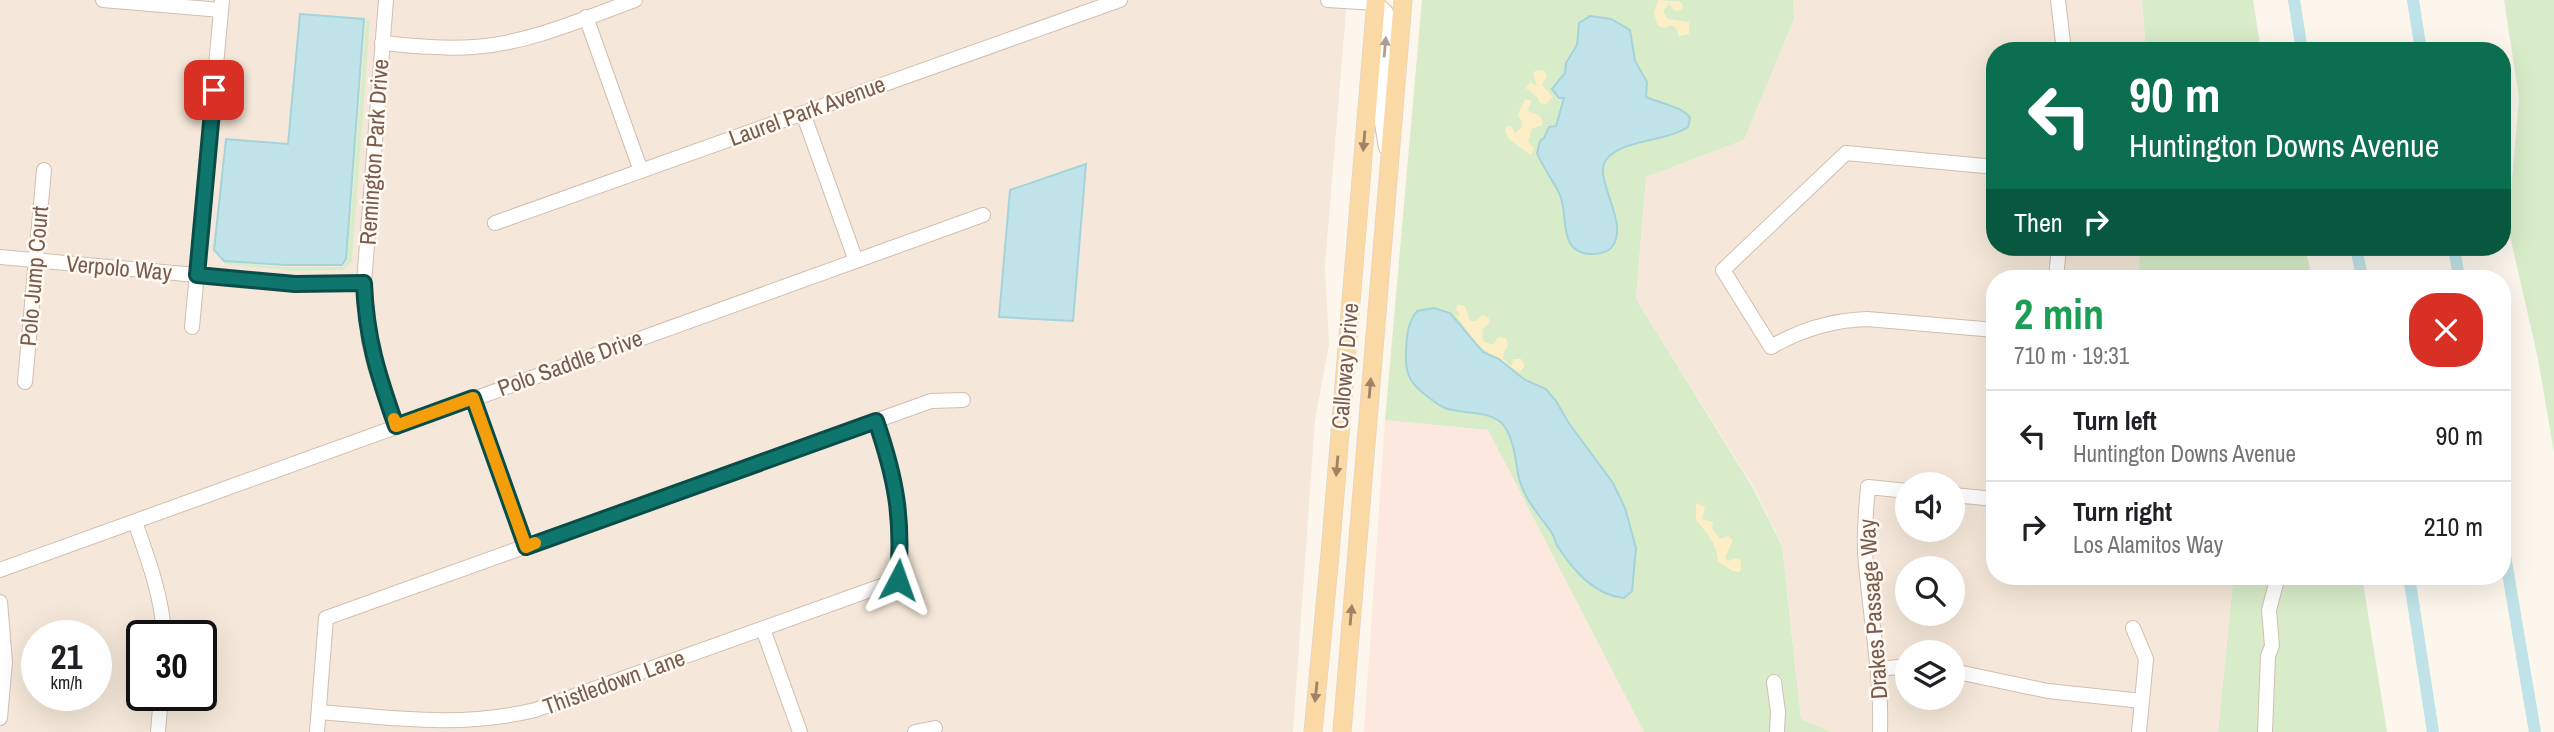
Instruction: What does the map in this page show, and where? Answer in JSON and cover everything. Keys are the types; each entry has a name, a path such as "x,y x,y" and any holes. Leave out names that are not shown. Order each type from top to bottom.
{"main road":[{"name":"Calloway Drive","path":"1342,732 1403,0"},
{"name":"Calloway Drive","path":"1312,732 1330,554 1376,2"}],"street":[{"path":"103,0 221,5 192,327"},
{"name":"Remington Park Drive","path":"386,0 364,283 369,341 396,426"},
{"path":"382,43 476,47 531,37 635,0"},
{"name":"Laurel Park Avenue","path":"495,223 1120,0"},
{"path":"1328,0 1376,2 1386,12 1380,111 1389,163"},
{"path":"2058,0 2063,42"},
{"path":"586,18 641,171"},
{"path":"803,113 856,261"},
{"path":"1986,166 1846,153 1723,270 1771,347 1805,329 1847,319 1986,329"},
{"name":"Polo Jump Court","path":"25,382 44,170"},
{"name":"Polo Saddle Drive","path":"0,570 983,215"},
{"name":"Verpolo Way","path":"0,257 295,284 364,283"},
{"path":"473,398 526,547"},
{"path":"317,732 326,618 931,401 963,400"},
{"name":"Thistledown Lane","path":"318,712 456,722 508,717 535,710 898,580 901,543 899,506 889,459 876,421"},
{"name":"Drakes Passage Way","path":"1880,732 1878,669 1865,552 1868,487 1895,490"},
{"path":"1965,496 1986,498"},
{"path":"135,522 153,576 162,620"},
{"path":"2265,732 2268,656 2272,646 2269,610 2276,585"},
{"path":"0,602 5,662 0,718"},
{"path":"2133,628 2146,659 2139,732"},
{"path":"763,629 800,732"},
{"path":"1878,669 1895,667"},
{"path":"1965,674 2048,691 2142,701"},
{"path":"1774,682 1778,712 1777,732"},
{"path":"158,732 160,711"},
{"path":"915,732 935,728"}],"shaded area":[{"path":"0,0 1347,0 1325,266 1329,345 1315,420 1293,732 0,732"},
{"path":"1793,0 2142,0 2145,42 1986,42 1986,256 2139,256 2139,270 1986,270 1986,585 2233,585 2218,732 1831,732 1801,719 1782,545 1754,488 1636,299 1646,177 1744,140 1794,19"},
{"path":"1385,420 1488,430 1644,732 1364,732"}],"green space":[{"path":"1422,0 1793,0 1794,19 1744,140 1646,177 1636,299 1753,488 1782,546 1801,719 1831,732 1644,732 1488,430 1385,420"},
{"path":"2142,0 2253,0 2260,42 2145,42"},
{"path":"2504,0 2554,0 2554,453 2538,359 2511,240 2511,192 2519,98"},
{"path":"366,20 370,20 352,261 343,270 295,271 224,264 224,261 280,267 343,267 347,261"},
{"path":"2139,256 2307,256 2310,270 2139,270"},
{"path":"2233,585 2363,585 2387,732 2218,732"}],"sand":[{"path":"1658,0 1681,2 1683,7 1680,11 1674,10 1669,4 1663,11 1668,19 1689,22 1689,34 1679,36 1672,25 1665,28 1658,26 1654,13"},
{"path":"1543,70 1547,75 1542,85 1553,97 1545,105 1526,88 1530,82 1537,86 1533,74"},
{"path":"1525,99 1532,101 1527,111 1539,115 1543,121 1542,125 1532,129 1528,142 1534,148 1531,155 1510,140 1505,131 1506,127 1511,126 1515,133 1522,127 1518,115"},
{"path":"1458,305 1465,306 1470,321 1476,321 1482,315 1488,317 1490,322 1482,330 1483,341 1493,345 1498,337 1506,338 1508,346 1503,359 1511,366 1514,359 1521,359 1525,366 1520,372 1476,343 1455,315 1460,316 1456,309"},
{"path":"1696,503 1705,507 1702,519 1713,522 1712,528 1720,539 1728,536 1733,540 1725,558 1728,561 1736,558 1741,560 1739,572 1718,562 1714,545 1696,520"}],"water":[{"path":"300,14 364,19 346,259 342,265 224,261 214,250 226,139 288,144"},
{"path":"1590,16 1611,19 1630,30 1635,61 1647,82 1646,97 1677,108 1690,118 1688,127 1679,132 1622,148 1606,160 1603,168 1604,179 1615,215 1616,238 1607,251 1591,254 1580,252 1569,240 1560,195 1537,153 1540,141 1549,127 1556,126 1564,98 1559,98 1552,89 1565,73 1566,63 1577,45 1579,23"},
{"path":"1086,164 1073,321 999,317 1010,190"},
{"path":"1434,308 1450,313 1483,352 1499,359 1525,380 1546,389 1613,483 1625,508 1636,548 1632,591 1624,598 1594,587 1564,556 1525,493 1511,439 1500,421 1485,415 1442,407 1414,384 1407,369 1406,358 1409,325 1417,311"}],"waterway":[{"path":"2294,0 2301,42"},
{"path":"2413,0 2420,42"},
{"path":"2358,256 2360,270"},
{"path":"2455,256 2458,270"},
{"path":"2410,585 2433,732"},
{"path":"2510,585 2535,732"}],"slow traffic":[{"path":"394,419 396,426 473,398 526,547 535,543"}],"route":[{"path":"214,90 197,275 295,284 364,283 369,341 396,426 473,398 526,547 876,421 896,486 901,543 898,580"}]}
